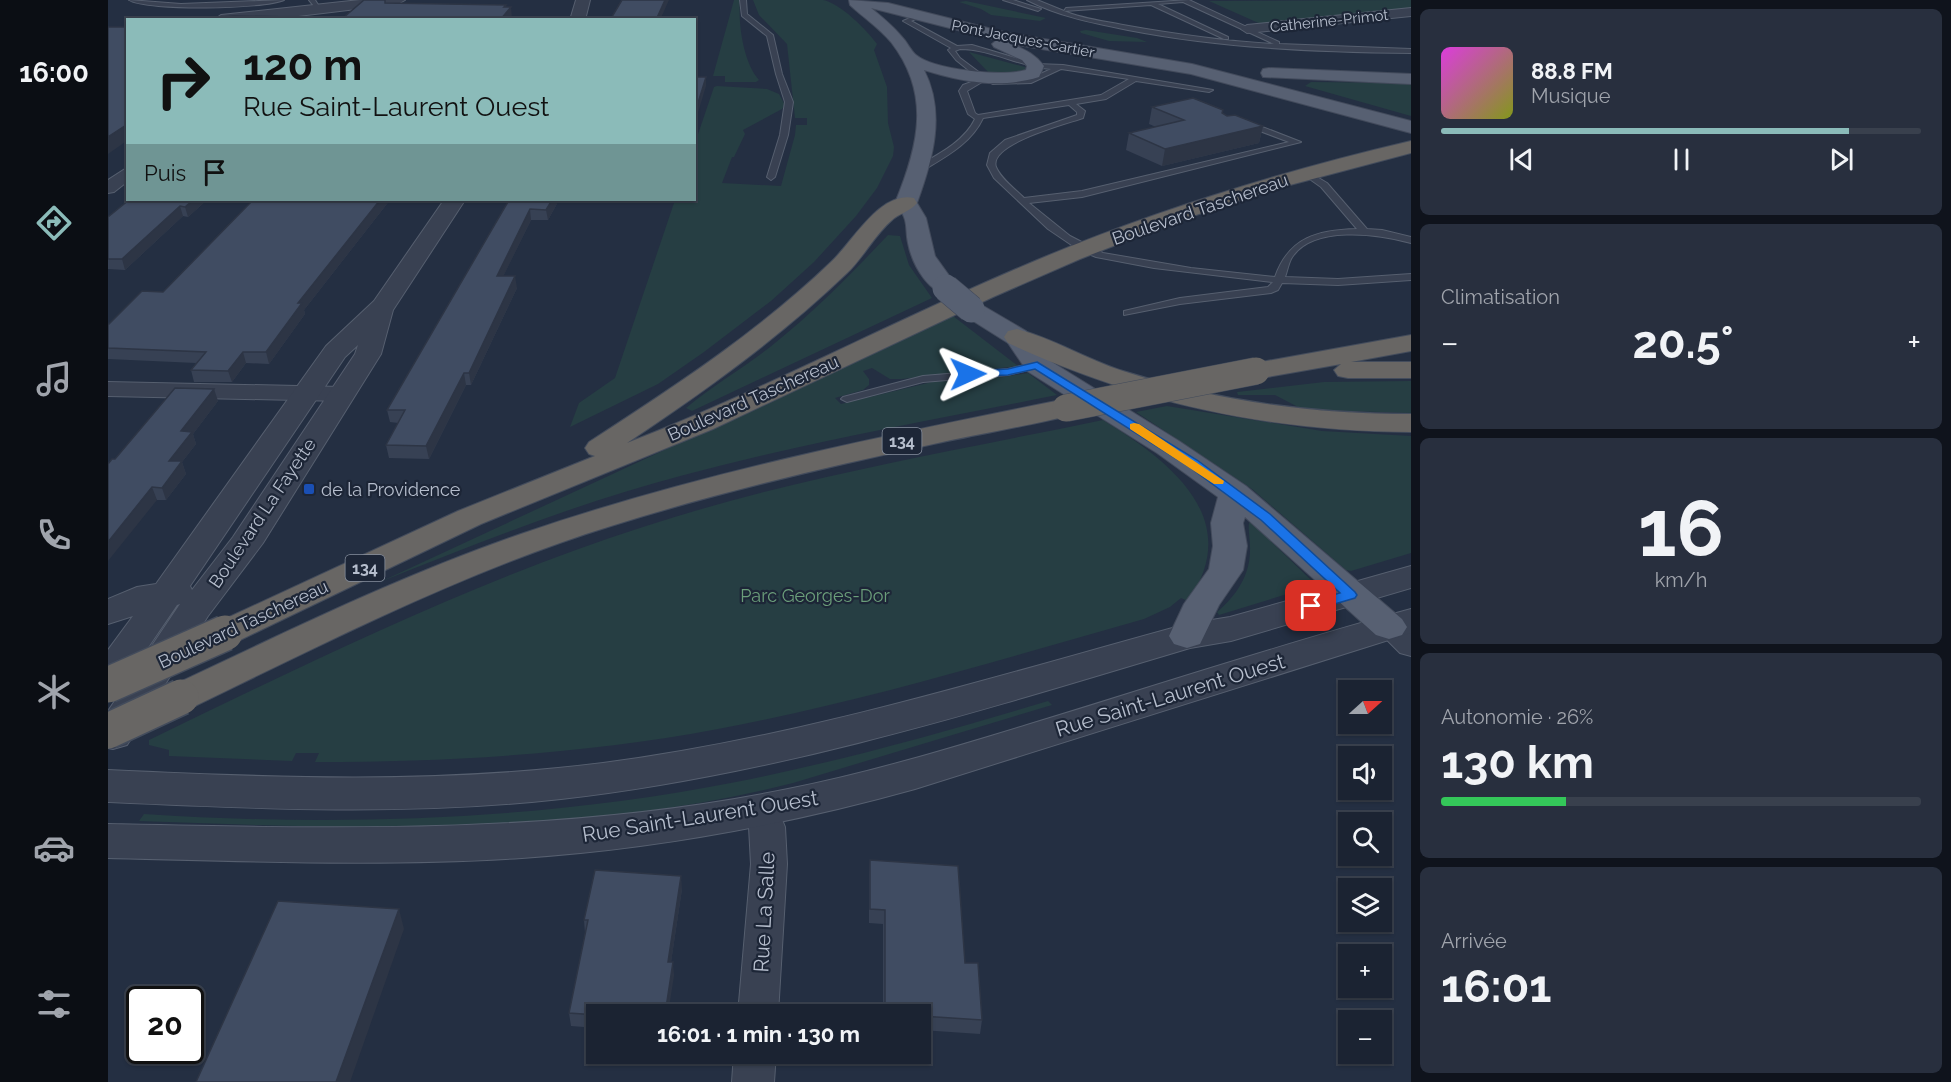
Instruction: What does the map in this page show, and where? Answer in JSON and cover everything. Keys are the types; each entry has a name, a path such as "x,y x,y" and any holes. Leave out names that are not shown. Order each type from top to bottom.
{"highway":[{"name":"Boulevard Taschereau","path":"108,685 225,633 504,502 701,423 963,302 1085,250 1215,202 1306,173 1411,147"},
{"path":"504,502 621,435 736,356 815,290 859,246 884,215 906,202"},
{"path":"1017,337 1059,357 1110,376 1227,407 1319,420 1411,423"},
{"path":"1256,371 1411,343"},
{"path":"1256,371 1411,370"},
{"name":"134","path":"108,731 418,585 531,541 599,519 692,490 790,466 1256,371"}],"main road":[{"name":"Pont Jacques-Cartier","path":"854,1 919,16 956,27 989,41 1192,69"},
{"name":"Pont Jacques-Cartier","path":"854,1 884,26 908,54 921,77 928,107 928,128 919,169 906,202"},
{"path":"956,27 1024,55 1035,66 1033,73 1024,76 980,79 946,72 908,54 914,38 930,34 989,41"},
{"path":"1192,69 1411,79"},
{"path":"1192,69 1411,126"},
{"path":"906,202 917,217 918,241 926,261 946,288 972,309 1017,337 1037,365 1168,447 1234,493 1278,528 1350,595 1404,631"},
{"path":"1187,636 1202,604 1226,570 1230,546 1227,523 1234,493"}],"street":[{"path":"240,18 398,0"},
{"path":"578,18 583,0"},
{"name":"Catherine-Primot","path":"1246,29 1411,12"},
{"path":"108,188 126,174"},
{"name":"Boulevard La Fayette","path":"108,678 335,352 383,306 452,201"},
{"name":"Boulevard La Fayette","path":"108,743 205,595 246,543 368,354 383,306"},
{"path":"108,389 342,394"},
{"path":"108,786 267,795 376,795 518,787 646,773 773,750 869,728 1187,636 1230,629 1411,577"},
{"path":"108,613 141,598 166,593 205,595"},
{"name":"Rue Saint-Laurent Ouest","path":"108,841 347,846 443,844 624,830 763,811 840,794 926,771 1404,631"},
{"name":"Rue La Salle","path":"759,1004 769,864 768,837 763,811"},
{"path":"753,1082 754,1064"}],"lane":[{"path":"132,0 148,4 175,5 281,0"},
{"path":"743,0 744,15 770,34 779,74 789,102 784,135 771,177"},
{"path":"1006,0 1045,11 1184,0 1281,46"},
{"path":"1015,0 1125,28 1225,42 1411,51"},
{"path":"1030,0 1049,5 1060,11"},
{"path":"1071,2 1083,9"},
{"path":"1149,2 1224,37 1227,39 1225,42"},
{"path":"919,16 906,21 956,48"},
{"path":"980,79 951,50 989,41"},
{"path":"1035,66 1059,67 1209,90"},
{"path":"1059,67 1031,81 980,79 963,91 972,114 980,117 1106,96 1133,80"},
{"path":"1070,103 1081,111 1080,116 1008,142 993,155 991,165 997,176 1057,232 1085,250 1118,260 1278,281 1363,283 1411,277"},
{"path":"919,169 948,152 974,129 980,117"},
{"path":"1023,201 1082,194 1297,142 1249,123 1241,125"},
{"path":"1306,173 1324,184 1365,232"},
{"path":"1128,313 1180,301 1271,290 1278,285 1283,265 1290,254 1307,240 1322,236 1385,232 1411,240"},
{"path":"847,399 923,379 1008,372 1037,365"}],"green space":[{"path":"734,0 740,0 740,20 745,53 759,80 756,82 725,82 725,76 713,76"},
{"path":"753,0 823,0 837,6 867,32 877,44 874,50 887,87 888,123 894,147 893,156 877,188 856,216 814,262 771,301 658,384 570,427 579,403 615,378 675,201 696,201 696,140 714,87 767,89 779,94 785,105 782,109 743,130 745,134 732,157 722,183 781,186 796,125 807,125 807,118 795,118 787,44 759,15"},
{"path":"1411,0 1411,11 1263,25 1209,1"},
{"path":"966,1 1046,18 1040,21 991,15 959,2"},
{"path":"1080,31 1137,38 1147,42 1109,41"},
{"path":"969,52 1025,67 1026,70 1021,73 989,73"},
{"path":"1311,82 1411,83 1411,116 1305,86"},
{"path":"888,235 900,236 909,265 932,298 692,411 686,408 790,330 833,291"},
{"path":"953,316 1018,366 902,379 890,379 872,368 863,371 869,379 869,385 863,390 835,398 841,404 932,382 1028,373 1057,395 823,442 730,463 645,486 530,524 380,582"},
{"path":"1411,381 1411,413 1318,410 1298,407 1275,395 1238,395 1237,392 1324,382"},
{"path":"1167,406 1322,431 1411,436 1411,553 1351,571 1346,570 1252,489 1136,412"},
{"name":"Parc Georges-Dor","path":"1103,420 1152,453 1174,473 1192,494 1204,518 1208,543 1204,571 1188,601 1181,598 1170,607 1144,619 932,679 825,706 718,729 618,745 467,758 315,762 319,753 296,753 292,761 169,756 169,750 149,745 149,740 392,625 516,573 643,527 813,480"},
{"path":"1249,523 1252,523 1311,580 1313,586 1219,615 1217,612 1236,591 1248,566"},
{"path":"1048,701 1052,705 793,783 713,800 632,813 551,821 386,827 139,821 144,814 292,820 367,820 515,812 589,805 663,795 776,774 893,745"}],"building":[{"path":"364,0 385,0 385,3 506,5 504,7 511,7 502,18 343,18"},
{"path":"622,0 665,0 657,18 611,18"},
{"path":"234,16 343,18 221,18"},
{"path":"108,27 126,27 126,125 108,137"},
{"path":"696,77 706,77 696,110"},
{"path":"1193,98 1223,110 1222,113 1227,116 1235,115 1263,126 1165,149 1129,133 1184,120 1152,107"},
{"path":"128,201 192,201 185,207 180,206 122,259 108,259 108,217"},
{"path":"252,201 379,201 298,303 302,303 266,352 243,352 228,371 191,370 206,352 108,348 108,325 142,291 163,292"},
{"path":"508,201 551,201 546,210 530,209 497,276 515,276 469,373 464,373 426,446 386,445 405,410 387,410"},
{"path":"175,388 214,389 181,431 192,432 169,461 182,461 162,488 152,487 108,542 108,464 115,459"},
{"path":"870,860 958,866 965,963 978,963 982,1020 931,1017 931,1004 885,1004 885,910 870,909"},
{"path":"595,870 681,876 668,962 673,962 667,1004 586,1004 586,1014 569,1013 588,920 584,920"},
{"path":"278,901 399,909 336,1082 196,1082"}],"slow traffic":[{"path":"1134,426 1218,481"}],"place":[{"name":"de la Providence","path":"309,489"}],"route":[{"path":"968,374 1008,372 1037,365 1192,463 1266,517 1350,595 1311,606"}]}
